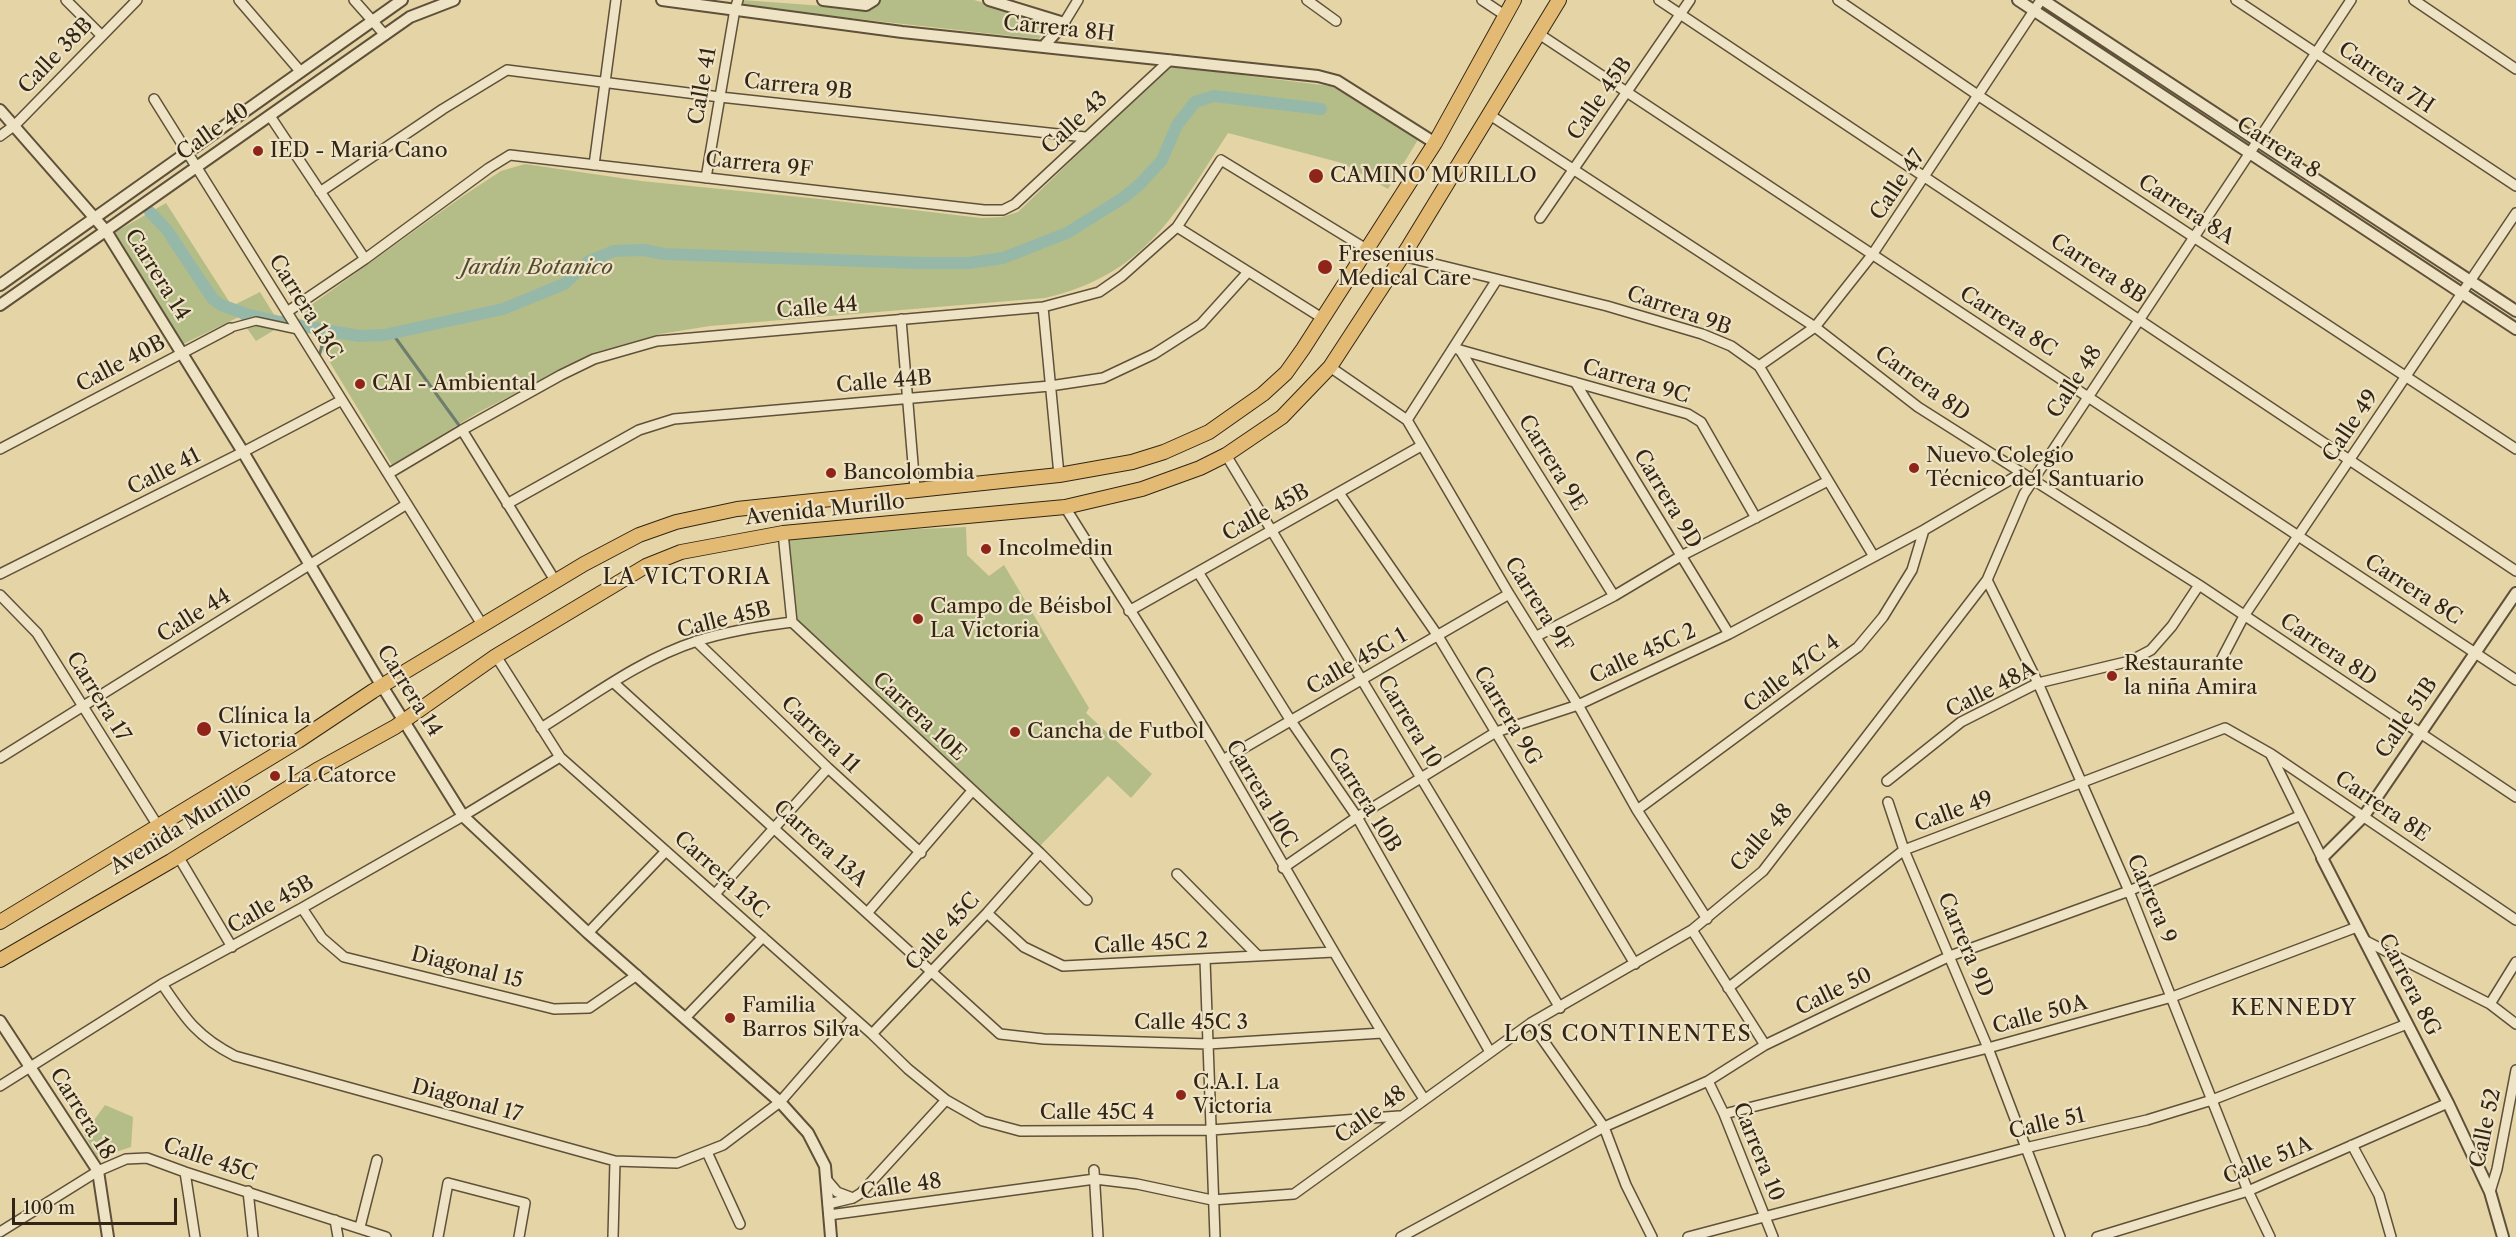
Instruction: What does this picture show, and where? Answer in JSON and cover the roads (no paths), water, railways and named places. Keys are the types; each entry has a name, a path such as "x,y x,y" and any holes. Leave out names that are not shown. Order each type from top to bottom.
{"main road":[{"name":"Avenida Murillo","path":"0,922 298,741 382,686 584,564 639,535 686,519 736,509 915,488 1059,475 1132,462 1164,452 1209,432 1263,394 1286,373 1368,250 1435,143 1514,0"},
{"name":"Avenida Murillo","path":"0,960 178,856 317,770 404,721 496,656 637,571 664,558 681,552 783,533 1065,507 1142,489 1200,468 1226,455 1282,417 1330,367 1490,115 1559,0"}],"street":[{"path":"66,0 101,35"},
{"name":"Calle 38B","path":"0,136 15,125 137,0"},
{"path":"239,0 300,70"},
{"path":"354,0 385,35"},
{"name":"Calle 40","path":"0,285 300,70 402,0"},
{"name":"Calle 40","path":"0,306 410,17 454,0"},
{"path":"594,165 607,82 616,0"},
{"name":"Carrera 8H","path":"662,0 736,4 902,32 1318,76 1337,81 1435,143"},
{"path":"823,0 866,5 874,0"},
{"path":"988,0 1064,23"},
{"path":"1044,46 1064,23 1078,0"},
{"path":"1307,0 1336,21"},
{"path":"1482,0 1506,16"},
{"name":"Carrera 8B","path":"1659,0 2516,571"},
{"name":"Calle 45B","path":"1540,218 1690,0"},
{"name":"Carrera 8A","path":"1838,0 1979,96 2516,449"},
{"name":"Carrera 8","path":"2018,0 2516,328"},
{"name":"Calle 47","path":"1759,366 1815,327 1872,255 2042,0"},
{"name":"Carrera 8","path":"2042,0 2516,311"},
{"name":"Carrera 7H","path":"2236,0 2516,186"},
{"name":"Calle 48","path":"829,1210 1095,1175 1212,1200 1294,1194 1399,1116 1531,1023 1635,964 1707,919 1763,871 1986,580 2024,494 2351,0"},
{"path":"2414,0 2516,69"},
{"name":"Calle 41","path":"706,178 736,4"},
{"name":"Carrera 8C","path":"1539,34 2516,680"},
{"name":"Calle 43","path":"1003,210 1015,204 1170,60"},
{"name":"Carrera 9B","path":"320,192 443,109 507,70 720,97 1085,137"},
{"name":"Carrera 13C","path":"154,99 483,626"},
{"name":"Carrera 14","path":"0,110 106,231 182,351 382,686 463,816 588,933 780,1102 808,1133 825,1166 831,1237"},
{"name":"Carrera 8D","path":"1490,115 1815,327 1918,407 2032,482 2199,585 2516,797"},
{"path":"270,116 365,259 289,315"},
{"name":"Carrera 9F","path":"365,259 510,155 984,210 1003,210"},
{"name":"Calle 44","path":"388,474 561,375 594,359 626,348 657,341 1043,307 1099,292 1122,276 1177,228 1221,160 1368,250"},
{"name":"Calle 49","path":"2220,662 2244,616 2516,213"},
{"path":"1177,228 1322,318"},
{"name":"Carrera 9B","path":"1402,256 1496,281 1607,306 1702,334 1731,346 1759,366 1873,555"},
{"name":"Calle 44B","path":"507,504 639,430 674,419 1050,386 1103,378 1154,354 1201,324 1248,272"},
{"path":"1407,420 1456,349 1496,281"},
{"path":"1043,307 1059,475"},
{"path":"901,319 915,488"},
{"name":"Calle 40B","path":"0,449 182,351 230,328 256,321 298,329"},
{"name":"Carrera 9C","path":"1456,349 1688,414 1701,422 1756,518"},
{"name":"Carrera 9E","path":"1456,349 1614,596"},
{"name":"Carrera 9F","path":"1330,367 1407,420 1509,594 1578,705 1637,810 1707,919"},
{"name":"Carrera 9D","path":"1575,382 1729,634"},
{"name":"Calle 41","path":"0,574 342,400"},
{"path":"462,430 556,582"},
{"name":"Calle 45B","path":"1130,611 1421,446"},
{"name":"Carrera 10","path":"1226,455 1560,1008"},
{"name":"Calle 45C 2","path":"1283,868 1357,817 1496,732 1578,705 1729,634 1873,555 1924,530 2020,474"},
{"path":"1537,636 1614,596 1681,556 1828,481"},
{"name":"Carrera 9G","path":"1339,493 1438,636 1635,964"},
{"name":"Calle 44","path":"0,758 407,504"},
{"name":"Carrera 10C","path":"1065,507 1223,760 1283,868 1424,1099"},
{"name":"Calle 47C 4","path":"1637,810 1858,647 1883,617 1912,570 1924,530"},
{"path":"783,533 792,622"},
{"name":"Carrera 10B","path":"1198,572 1291,721 1357,817 1490,1052"},
{"name":"Carrera 9","path":"1986,580 2038,683 2129,891 2248,1191 2270,1237"},
{"name":"Calle 48A","path":"1887,781 1961,722 2038,683 2130,661 2151,650 2172,626 2199,585"},
{"name":"Calle 51B","path":"2322,858 2364,816 2516,592"},
{"name":"Calle 45C 1","path":"1223,760 1509,594"},
{"name":"Carrera 17","path":"0,595 37,633 158,826"},
{"name":"Calle 45B","path":"541,728 657,658 696,641 741,629 792,622"},
{"name":"Carrera 10E","path":"792,622 1040,853 1087,900"},
{"name":"Carrera 11","path":"696,641 828,768 921,853"},
{"name":"Carrera 13C","path":"496,656 560,757 854,1017 908,1069 946,1100"},
{"name":"Carrera 13A","path":"614,683 1000,1034"},
{"name":"Calle 49","path":"1728,988 1904,850 2225,729"},
{"name":"Carrera 8E","path":"2225,729 2271,754 2516,920"},
{"name":"Carrera 8G","path":"2271,754 2299,816 2448,1103 2490,1192 2503,1237"},
{"name":"Calle 45B","path":"0,1086 162,984 302,908 463,816 560,757"},
{"path":"715,894 776,829 828,768"},
{"path":"868,912 972,791"},
{"name":"Carrera 9D","path":"1888,802 1904,850 1988,1048 2060,1237"},
{"name":"Calle 50","path":"1401,1237 1604,1127 1708,1080 1765,1045 1950,956 2129,891 2299,816"},
{"path":"588,933 666,851"},
{"name":"Calle 45C","path":"872,1034 987,913 1040,853"},
{"path":"178,856 232,947"},
{"path":"1177,874 1257,955"},
{"name":"Diagonal 15","path":"302,908 322,938 345,957 554,1009 589,1008 637,975"},
{"name":"Calle 45C 2","path":"987,913 1024,947 1063,966 1334,952"},
{"name":"Calle 50A","path":"1724,1114 1988,1048 2172,997 2357,927"},
{"path":"1692,930 1765,1045"},
{"path":"685,1018 763,937"},
{"path":"2364,940 2490,1004 2516,1024"},
{"path":"1205,960 1215,1237"},
{"path":"2490,1004 2516,962"},
{"name":"Diagonal 17","path":"162,984 189,1024 215,1046 235,1056 615,1161 677,1163 723,1145 780,1102"},
{"path":"780,1102 854,1017"},
{"name":"Carrera 18","path":"0,1021 98,1171 108,1237"},
{"path":"1531,1023 1604,1127 1626,1185 1652,1237"},
{"name":"Calle 51","path":"1688,1237 2025,1148 2147,1120 2212,1100 2407,1024"},
{"name":"Calle 45C 3","path":"1000,1034 1044,1039 1208,1044 1382,1033"},
{"name":"Calle 52","path":"2490,1192 2497,1168 2516,1070"},
{"name":"Carrera 10","path":"1708,1080 1773,1237"},
{"path":"829,1210 861,1193 946,1100"},
{"name":"Calle 45C 4","path":"946,1100 983,1121 1020,1131 1211,1130 1399,1116"},
{"name":"Calle 51A","path":"2097,1237 2248,1191 2448,1103"},
{"path":"2352,1145 2379,1195 2391,1237"},
{"path":"706,1152 740,1224"},
{"name":"Calle 45C","path":"0,1232 98,1171 126,1159 147,1158 386,1237"},
{"path":"360,1227 377,1160"},
{"path":"613,1237 615,1161"},
{"path":"185,1172 195,1237"},
{"path":"1095,1175 1098,1237"},
{"path":"826,1179 837,1192 853,1198"},
{"path":"438,1237 448,1183 525,1203 519,1237"},
{"path":"248,1191 253,1237"},
{"path":"335,1220 338,1237"}],"waterway":[{"path":"150,212 167,230 213,299 221,305 280,322 359,336 384,335 503,309 564,284 589,261 614,251 644,250 664,254 918,263 969,263 1003,258 1067,233 1123,198 1140,184 1162,160 1177,125 1195,102 1214,96 1321,109"},
{"path":"319,357 326,329"},
{"path":"392,333 461,428"}],"place":[{"name":"IED - Maria Cano","path":"258,151"},
{"name":"CAMINO MURILLO","path":"1316,176"},
{"name":"Fresenius Medical Care","path":"1325,267"},
{"name":"CAI - Ambiental","path":"360,384"},
{"name":"Nuevo Colegio Técnico del Santuario","path":"1914,468"},
{"name":"Bancolombia","path":"831,473"},
{"name":"Incolmedin","path":"986,549"},
{"name":"Campo de Béisbol La Victoria","path":"918,619"},
{"name":"Restaurante la niña Amira","path":"2112,676"},
{"name":"Clínica la Victoria","path":"204,729"},
{"name":"Cancha de Futbol","path":"1015,732"},
{"name":"La Catorce","path":"275,776"},
{"name":"Familia Barros Silva","path":"730,1018"},
{"name":"C.A.I. La Victoria","path":"1181,1095"}],"district":[{"name":"LA VICTORIA","path":"687,578"},
{"name":"KENNEDY","path":"2294,1009"},
{"name":"LOS CONTINENTES","path":"1628,1035"}],"park label":[{"name":"Jardín Botanico","path":"537,268"}]}
